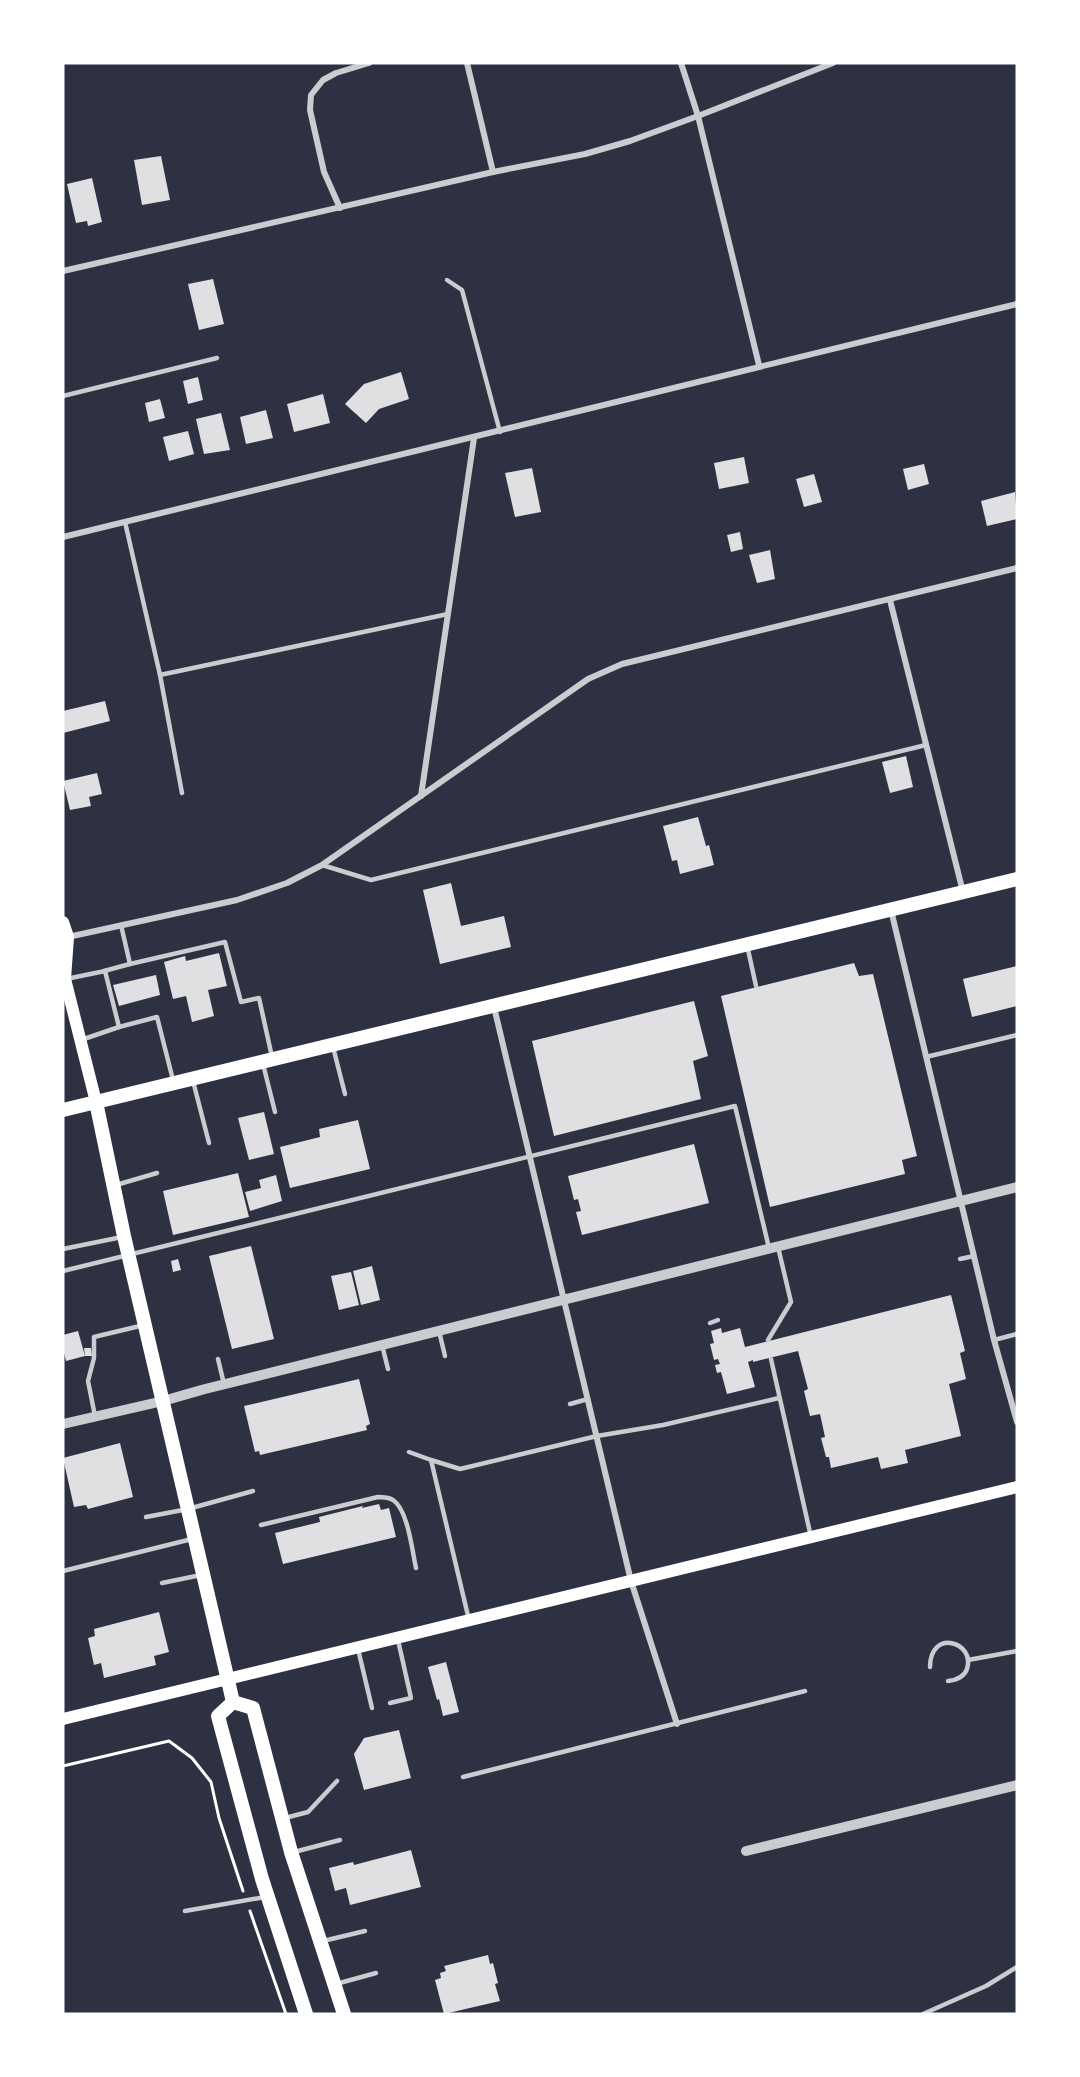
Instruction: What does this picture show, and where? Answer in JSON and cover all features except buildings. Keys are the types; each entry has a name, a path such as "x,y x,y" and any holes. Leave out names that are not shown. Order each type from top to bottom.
{"main road":[{"path":"63,1110 1017,879"},
{"path":"63,922 68,937 64,978 96,1102 124,1236 232,1702"},
{"path":"63,1719 1017,1487"},
{"path":"232,1702 254,1708 291,1852 344,2014"},
{"path":"232,1702 218,1716 267,1896 306,2014"}],"street":[{"path":"340,208 324,172 310,110 311,95 323,80 336,73 369,63"},
{"path":"467,63 493,172"},
{"path":"681,63 698,117 759,365"},
{"path":"63,271 493,172 585,154 698,117 833,63"},
{"path":"63,537 500,432 759,365 1017,303"},
{"path":"421,796 474,438"},
{"path":"68,937 237,900 287,883 322,865 588,679 622,664 1017,568"},
{"path":"890,600 963,892"},
{"path":"891,910 994,1340 1017,1422"},
{"path":"494,1007 631,1581 677,1724"},
{"path":"63,1424 1017,1187"},
{"path":"746,1851 1017,1785"}],"lane":[{"path":"447,280 462,290 500,432"},
{"path":"63,396 217,358"},
{"path":"125,522 160,675 182,794"},
{"path":"160,675 448,614"},
{"path":"322,865 371,880 926,745"},
{"path":"121,925 130,964"},
{"path":"64,978 104,971 225,942 241,1002 259,998 275,1112"},
{"path":"747,945 756,986"},
{"path":"104,971 119,1027"},
{"path":"80,1040 157,1017 174,1083"},
{"path":"926,1057 1017,1035"},
{"path":"333,1045 345,1094"},
{"path":"192,1078 208,1143"},
{"path":"63,1271 735,1106 791,1302 768,1340"},
{"path":"113,1186 157,1173"},
{"path":"63,1249 124,1236"},
{"path":"960,1259 974,1256"},
{"path":"710,1323 718,1320"},
{"path":"95,1416 88,1381 94,1358 94,1337 145,1324"},
{"path":"439,1331 445,1356"},
{"path":"994,1340 1017,1334"},
{"path":"382,1345 388,1369"},
{"path":"218,1359 224,1384"},
{"path":"771,1359 811,1537"},
{"path":"409,1452 460,1469 597,1436 663,1425 779,1398"},
{"path":"570,1404 588,1399"},
{"path":"431,1460 469,1620"},
{"path":"146,1517 188,1509 253,1491"},
{"path":"261,1526 378,1497 388,1497 402,1509 416,1568"},
{"path":"63,1571 195,1539"},
{"path":"162,1583 203,1575"},
{"path":"390,1703 411,1698 398,1637"},
{"path":"930,1667 935,1648 946,1643 958,1645 963,1649 968,1660 968,1667 961,1677 948,1681"},
{"path":"357,1647 372,1708"},
{"path":"968,1660 1017,1651"},
{"path":"463,1777 805,1691"},
{"path":"283,1819 308,1812 337,1781"},
{"path":"291,1852 340,1839"},
{"path":"185,1911 246,1902 267,1896"},
{"path":"321,1942 365,1931"},
{"path":"923,2014 986,1986 1017,1967"},
{"path":"334,1984 376,1973"}],"path":[{"path":"63,1766 169,1741 192,1758 211,1782 219,1818 246,1902 286,2014"}]}
